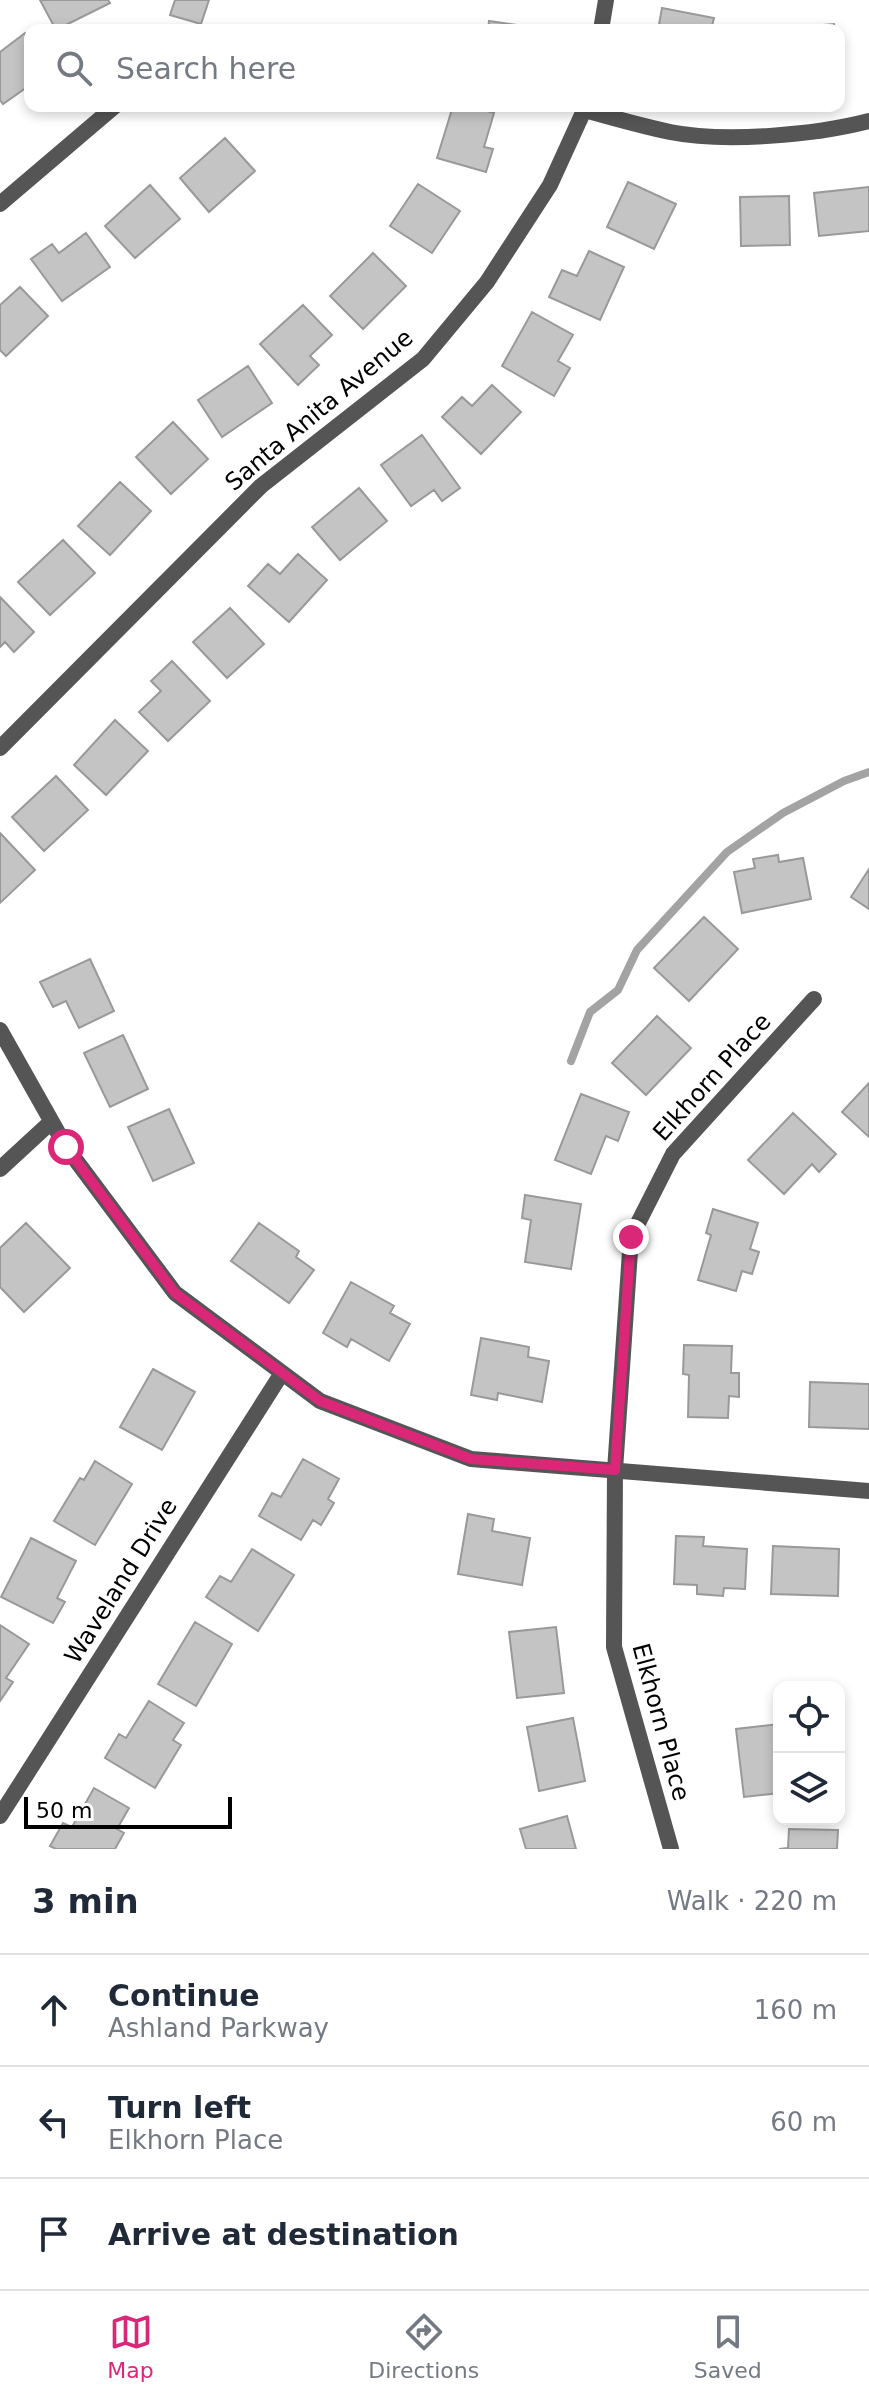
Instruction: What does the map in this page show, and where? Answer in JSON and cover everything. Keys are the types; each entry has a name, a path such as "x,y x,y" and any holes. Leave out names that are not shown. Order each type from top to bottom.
{"street":[{"path":"602,24 606,0"},
{"path":"0,204 108,112"},
{"name":"Santa Anita Avenue","path":"0,748 261,486 423,359 503,258 550,185 584,112"},
{"path":"600,112 673,133 744,135 843,128 869,121"},
{"name":"Elkhorn Place","path":"671,1849 614,1647 615,1470 631,1237 673,1154 814,999"},
{"path":"0,1030 66,1147 175,1293 320,1401 471,1459 869,1491"},
{"path":"0,1169 51,1122"},
{"name":"Waveland Drive","path":"0,1816 282,1373"}],"building":[{"path":"40,0 108,0 110,3 68,24 53,24"},
{"path":"175,0 209,0 201,24 170,15"},
{"path":"662,8 714,18 712,24 659,24"},
{"path":"24,34 24,89 3,104 0,100 0,52"},
{"path":"451,112 494,113 484,147 493,149 486,172 437,158"},
{"path":"225,138 255,171 209,212 180,178"},
{"path":"628,182 676,204 654,249 607,227"},
{"path":"418,184 460,211 432,253 390,226"},
{"path":"150,185 180,219 135,258 105,226"},
{"path":"869,187 869,231 819,236 814,193"},
{"path":"789,196 790,245 741,246 740,197"},
{"path":"86,233 110,267 62,301 31,259 52,244 59,253"},
{"path":"589,251 624,267 600,320 549,297 562,270 577,276"},
{"path":"373,253 406,286 363,329 330,296"},
{"path":"20,287 48,316 6,356 0,350 0,305"},
{"path":"303,305 332,335 310,356 319,365 298,385 260,344"},
{"path":"532,312 573,335 558,361 570,368 554,396 502,366"},
{"path":"248,366 272,403 222,437 198,400"},
{"path":"492,385 521,412 481,454 442,417 462,397 472,406"},
{"path":"173,422 208,459 171,494 136,457"},
{"path":"422,435 460,488 442,501 434,490 411,506 381,465"},
{"path":"120,482 151,511 110,555 78,526"},
{"path":"359,488 387,521 340,560 312,527"},
{"path":"63,540 95,573 50,615 18,582"},
{"path":"298,554 327,580 289,622 248,586 268,564 280,574"},
{"path":"0,597 34,632 14,652 5,642 0,647"},
{"path":"230,608 264,644 227,678 193,642"},
{"path":"172,661 210,701 168,741 139,712 161,691 151,681"},
{"path":"115,720 148,751 106,795 74,765"},
{"path":"56,776 88,810 44,851 12,817"},
{"path":"0,833 35,870 0,903"},
{"path":"778,855 779,862 803,858 811,899 742,913 734,872 755,868 753,859"},
{"path":"869,869 869,909 851,897"},
{"path":"704,917 738,949 689,1001 654,968"},
{"path":"90,959 114,1011 79,1028 66,1001 53,1007 40,982"},
{"path":"657,1016 691,1048 646,1095 612,1063"},
{"path":"123,1035 148,1089 110,1107 84,1053"},
{"path":"869,1083 869,1137 842,1112"},
{"path":"581,1094 629,1112 618,1141 606,1136 591,1174 555,1160"},
{"path":"169,1109 194,1163 153,1181 128,1127"},
{"path":"793,1113 836,1154 819,1172 812,1164 784,1194 748,1160"},
{"path":"525,1195 581,1204 571,1269 525,1262 531,1220 522,1218"},
{"path":"713,1209 758,1223 750,1249 759,1252 752,1274 742,1271 736,1291 698,1280 711,1235 706,1233"},
{"path":"26,1223 70,1268 24,1312 0,1287 0,1248"},
{"path":"259,1223 299,1251 296,1257 314,1270 289,1303 231,1261"},
{"path":"351,1282 394,1306 390,1313 410,1324 389,1361 351,1339 347,1347 323,1333"},
{"path":"481,1338 529,1347 528,1357 549,1361 542,1402 498,1393 497,1400 471,1395"},
{"path":"684,1345 732,1346 731,1373 739,1373 739,1397 729,1396 728,1418 688,1417 689,1375 683,1374"},
{"path":"153,1369 195,1392 162,1450 120,1427"},
{"path":"810,1382 869,1384 869,1429 809,1427"},
{"path":"303,1459 339,1479 328,1499 334,1503 321,1525 313,1520 301,1540 259,1516 272,1493 281,1497"},
{"path":"95,1461 132,1484 95,1545 54,1521 80,1478 84,1480"},
{"path":"468,1514 494,1519 492,1531 530,1538 522,1585 458,1574"},
{"path":"676,1536 704,1537 703,1546 747,1549 745,1589 724,1588 723,1596 697,1594 697,1585 674,1584"},
{"path":"31,1538 76,1561 57,1598 65,1602 53,1623 1,1597"},
{"path":"773,1546 839,1549 838,1596 771,1594"},
{"path":"252,1549 294,1575 258,1631 206,1597 220,1576 231,1582"},
{"path":"195,1622 232,1644 196,1706 158,1684"},
{"path":"0,1625 29,1644 6,1678 13,1682 0,1701"},
{"path":"556,1627 564,1693 517,1698 509,1632"},
{"path":"149,1701 184,1723 173,1740 181,1745 155,1788 105,1758 119,1734 126,1738"},
{"path":"573,1718 585,1781 539,1791 527,1727"},
{"path":"773,1725 773,1794 744,1797 736,1729"},
{"path":"94,1788 129,1808 117,1829 124,1833 115,1849 56,1849 50,1846 63,1823 72,1827"},
{"path":"567,1816 576,1849 526,1849 520,1829"},
{"path":"789,1829 838,1830 837,1849 779,1849 788,1848"}],"waterway":[{"path":"571,1061 590,1012 618,990 637,950 727,852 783,813 844,781 869,772"}],"route":[{"path":"66,1147 175,1293 320,1401 471,1459 615,1470 631,1237"}]}
